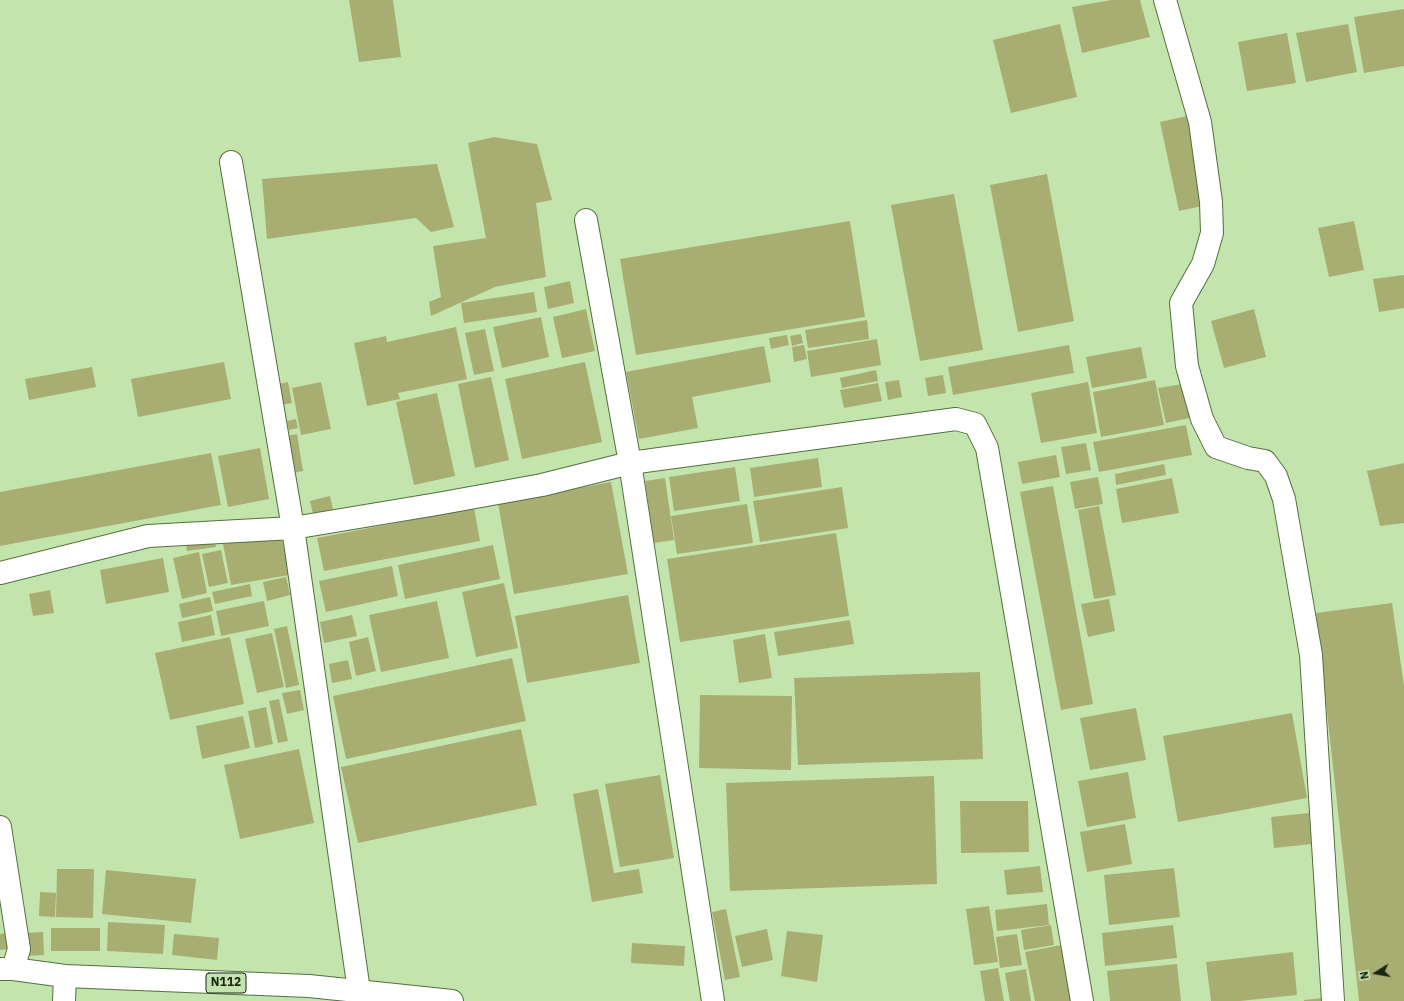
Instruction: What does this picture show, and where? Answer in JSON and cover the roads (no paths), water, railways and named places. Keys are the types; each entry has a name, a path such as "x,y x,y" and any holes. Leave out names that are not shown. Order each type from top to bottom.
{"main road":[{"path":"1165,0 1200,122 1211,202 1212,233 1203,264 1181,303 1187,366 1202,419 1216,447 1248,458 1265,461 1276,476 1284,499 1311,655 1333,1001"},
{"path":"231,162 293,528 359,991"},
{"path":"586,220 630,463 713,1001"},
{"path":"0,573 148,536 293,528 542,485 630,463 956,419 975,424 987,448 1082,1001"},
{"path":"0,827 20,949 6,969"},
{"name":"N112","path":"6,969 65,976 309,986 452,1001"},
{"path":"64,1001 65,976"}]}
